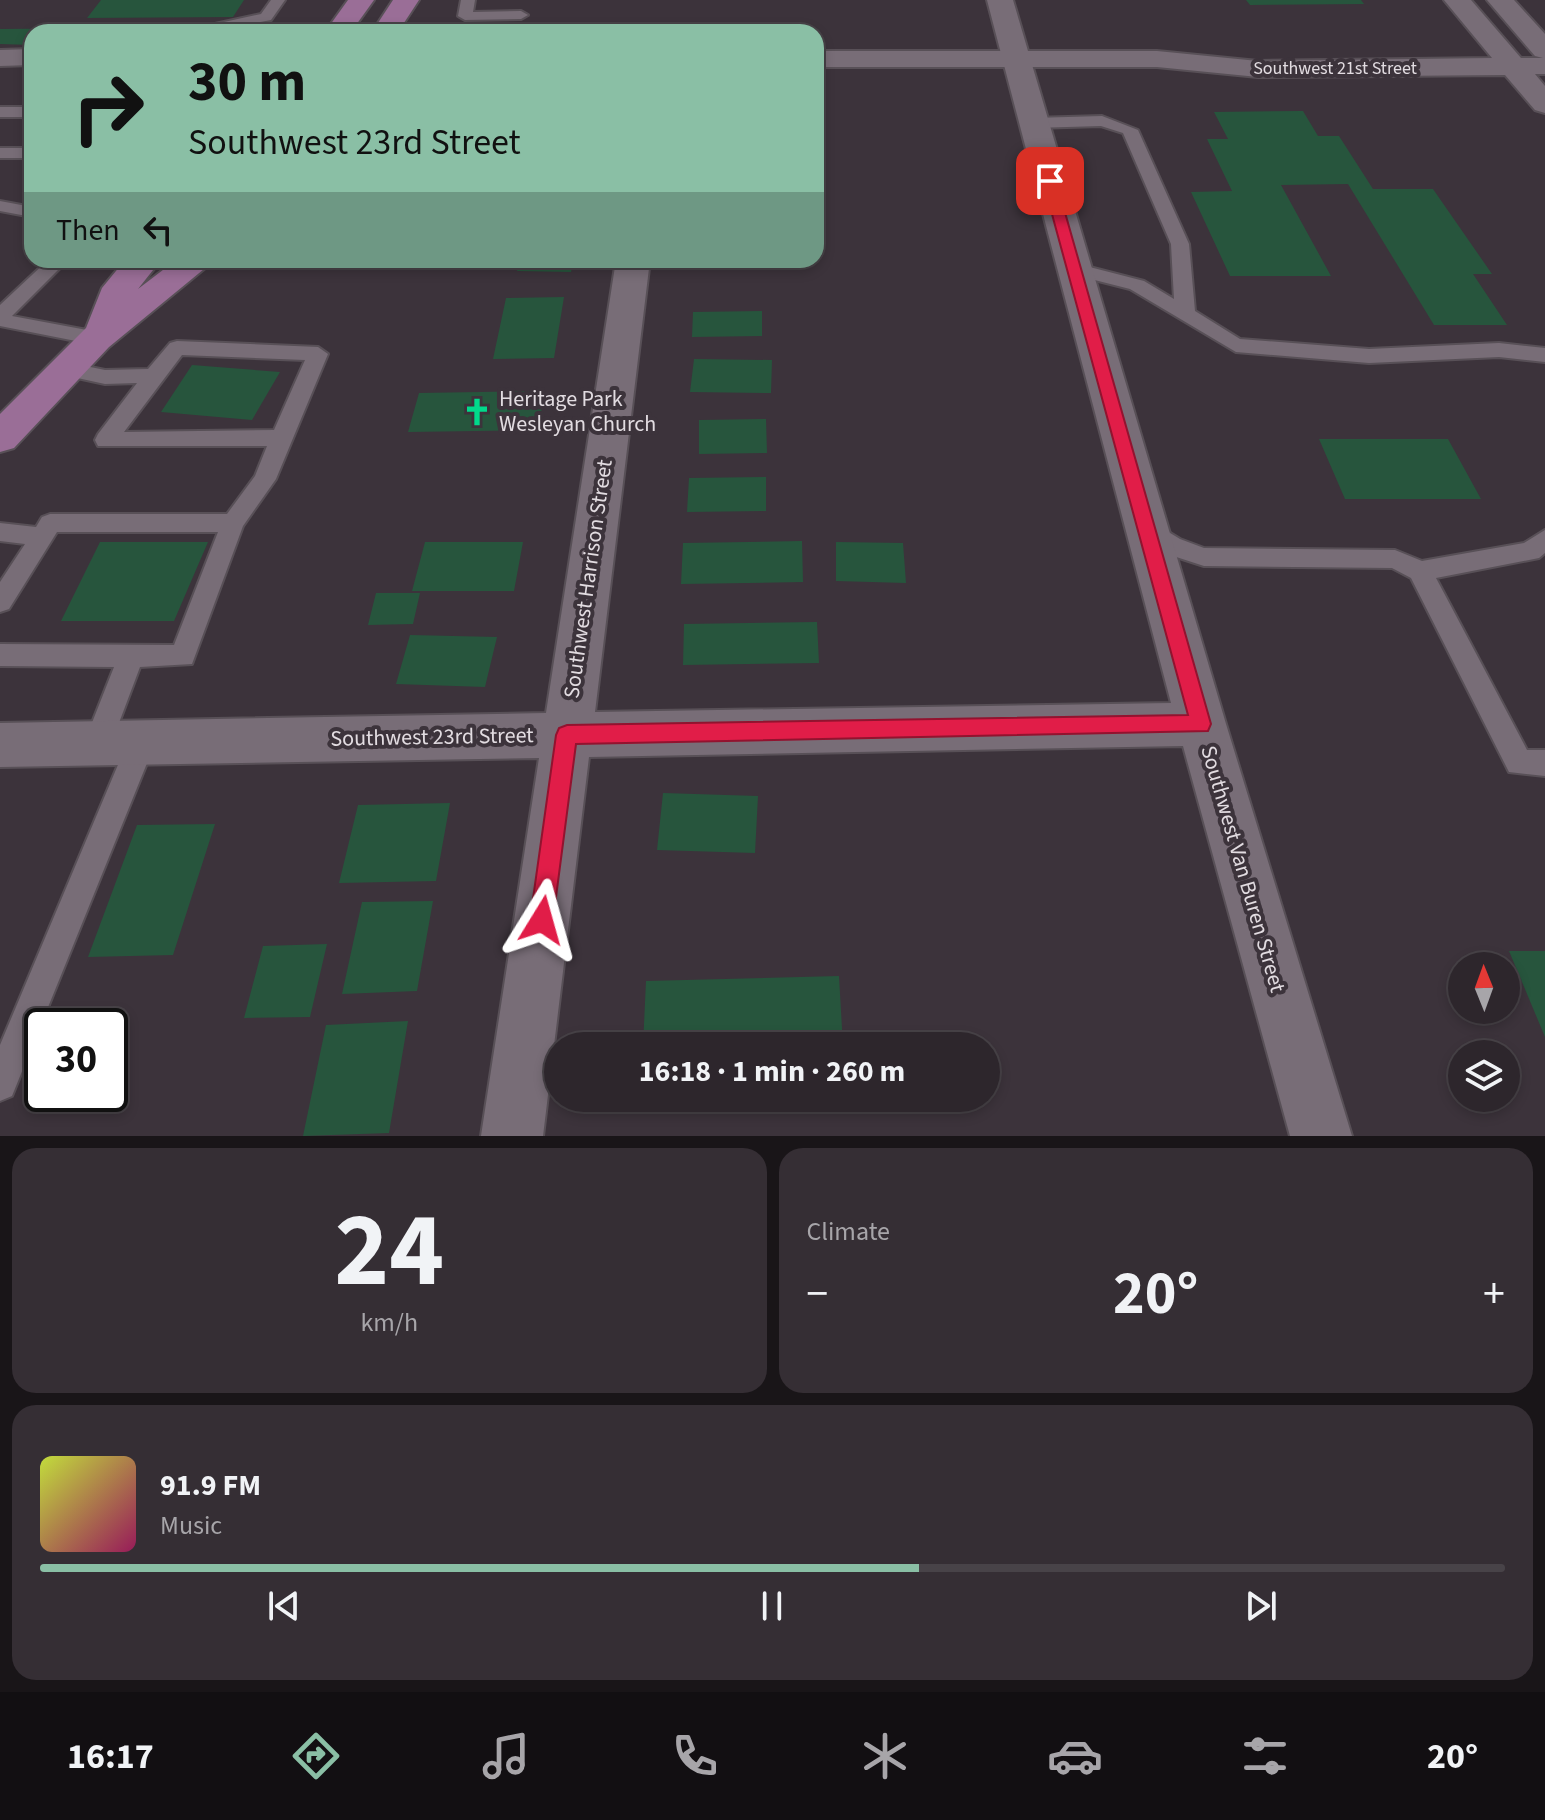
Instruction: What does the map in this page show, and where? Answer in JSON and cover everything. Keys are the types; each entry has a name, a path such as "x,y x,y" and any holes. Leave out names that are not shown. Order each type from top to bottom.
{"main road":[{"path":"344,24 361,0"},
{"path":"390,24 406,0"},
{"path":"96,338 119,288 137,268"},
{"path":"0,438 96,338 188,268"}],"street":[{"name":"Southwest Van Buren Street","path":"1000,0 1201,724 1321,1136"},
{"path":"1457,0 1545,104"},
{"path":"1500,0 1543,51"},
{"name":"Southwest 21st Street","path":"1157,59 1223,49 1493,44 1543,51"},
{"name":"Southwest 21st Street","path":"824,59 1157,59 1258,69 1513,67 1543,51"},
{"path":"0,58 24,57"},
{"path":"0,77 24,77"},
{"name":"Southwest Harrison Street","path":"512,1136 632,268"},
{"name":"Southwest 23rd Street","path":"0,745 1201,724"}],"lane":[{"path":"228,24 266,17 278,0"},
{"path":"468,0 465,16 521,15"},
{"path":"0,112 24,112"},
{"path":"1033,123 1102,121 1130,130 1180,244 1185,314"},
{"path":"0,153 24,153"},
{"path":"0,175 24,156"},
{"path":"0,206 24,210"},
{"path":"0,318 51,268"},
{"path":"1074,269 1137,285 1236,345 1369,356 1499,350 1545,355"},
{"path":"0,318 96,338"},
{"path":"0,655 183,656 233,523 265,479 318,354 177,348 106,440 281,438"},
{"path":"66,369 105,377 154,376"},
{"path":"0,602 50,523 233,523"},
{"path":"1146,527 1172,546 1204,557 1395,559 1420,571 1531,551 1545,539"},
{"path":"0,532 42,537"},
{"path":"1420,571 1519,763 1545,763"},
{"path":"0,1084 120,742 131,656"}],"building":[{"path":"101,0 244,0 233,17 87,18"},
{"path":"1246,0 1361,0 1364,4 1250,5"},
{"path":"0,29 24,29 24,45 0,44"},
{"path":"1303,111 1318,136 1339,136 1373,189 1433,189 1492,274 1473,274 1507,325 1434,325 1348,184 1281,185 1331,276 1230,276 1191,192 1232,191 1207,139 1228,139 1214,112"},
{"path":"518,268 572,268 571,272 517,271"},
{"path":"564,297 554,358 493,359 506,298"},
{"path":"762,311 762,336 692,337 693,312"},
{"path":"694,359 772,360 771,393 690,392"},
{"path":"192,365 280,372 252,420 161,412"},
{"name":"Heritage Park Wesleyan Church","path":"545,391 538,430 408,432 419,393"},
{"path":"766,419 767,453 699,454 699,420"},
{"path":"1319,439 1448,439 1481,499 1345,499"},
{"path":"766,477 766,511 687,512 689,478"},
{"path":"802,541 803,582 681,584 683,543"},
{"path":"100,542 208,542 174,621 61,621"},
{"path":"425,542 523,542 514,591 412,591"},
{"path":"836,542 903,543 906,583 836,581"},
{"path":"376,593 420,593 413,624 368,625"},
{"path":"817,622 819,663 683,665 684,624"},
{"path":"410,635 497,637 485,687 396,684"},
{"path":"663,793 758,796 755,853 657,850"},
{"path":"450,803 436,881 339,883 358,805"},
{"path":"215,824 173,955 88,957 137,825"},
{"path":"433,901 417,991 342,994 362,902"},
{"path":"327,944 310,1017 244,1018 263,946"},
{"path":"1545,951 1545,1037 1520,977 1520,952 1509,952"},
{"path":"839,976 842,1032 644,1032 646,981"},
{"path":"408,1021 389,1133 303,1136 326,1025"},
{"path":"639,1112 743,1112 639,1114"}],"place":[{"name":"Heritage Park Wesleyan Church","path":"477,412"}],"route":[{"path":"542,920 567,735 1201,724 1050,181"}]}
